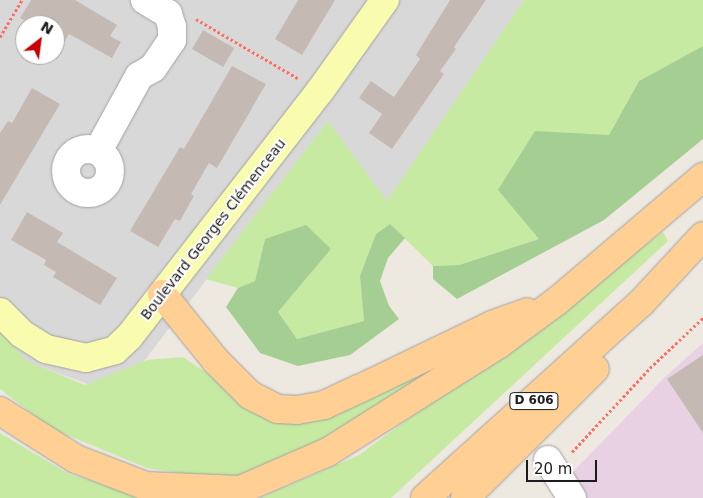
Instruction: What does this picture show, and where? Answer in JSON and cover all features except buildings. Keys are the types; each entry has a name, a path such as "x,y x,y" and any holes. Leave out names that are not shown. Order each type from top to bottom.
{"main road":[{"path":"0,411 76,459 146,486 240,490 328,452 499,344 557,300 703,177"},
{"name":"D 606","path":"426,498 641,303 703,236"},
{"path":"162,294 216,361 250,395 278,409 297,410 314,408 342,397 492,325 557,300"},
{"path":"465,498 619,346 641,303"}],"street":[{"path":"98,151 139,76 153,68 172,40 172,27 168,14 145,0"},
{"name":"Boulevard Georges Clémenceau","path":"0,312 22,334 46,349 86,358 115,350 129,337 320,91 385,0"},
{"path":"552,467 572,498"}],"path":[{"path":"0,37 22,0"},
{"path":"186,17 195,18 306,82"},
{"path":"552,467 579,443 650,368 703,318"}],"shaded area":[{"path":"0,0 524,0 387,202 328,121 118,395 0,352"},
{"path":"703,343 703,498 583,498 569,476 665,377"}],"green space":[{"path":"524,0 703,0 703,46 639,81 609,135 539,239 459,265 433,266 390,224 360,276 364,321 297,339 278,312 331,249 265,239 255,281 238,288 206,279 328,121 387,201"},
{"path":"703,46 703,139 604,220 457,299 433,279 433,266 459,265 539,239 498,190 535,131 609,135 639,81"},
{"path":"390,224 405,238 388,258 380,281 389,306 399,319 350,355 298,366 260,353 226,307 238,288 255,281 265,239 306,225 331,249 278,312 297,339 364,321 360,276 376,234"},
{"path":"663,232 668,241 391,498 260,498 359,455"},
{"path":"0,331 27,361 85,385 147,360 183,357 275,419 462,355 295,459 225,480 147,468 50,428 0,389"},
{"path":"0,433 69,474 147,498 0,498"}]}
